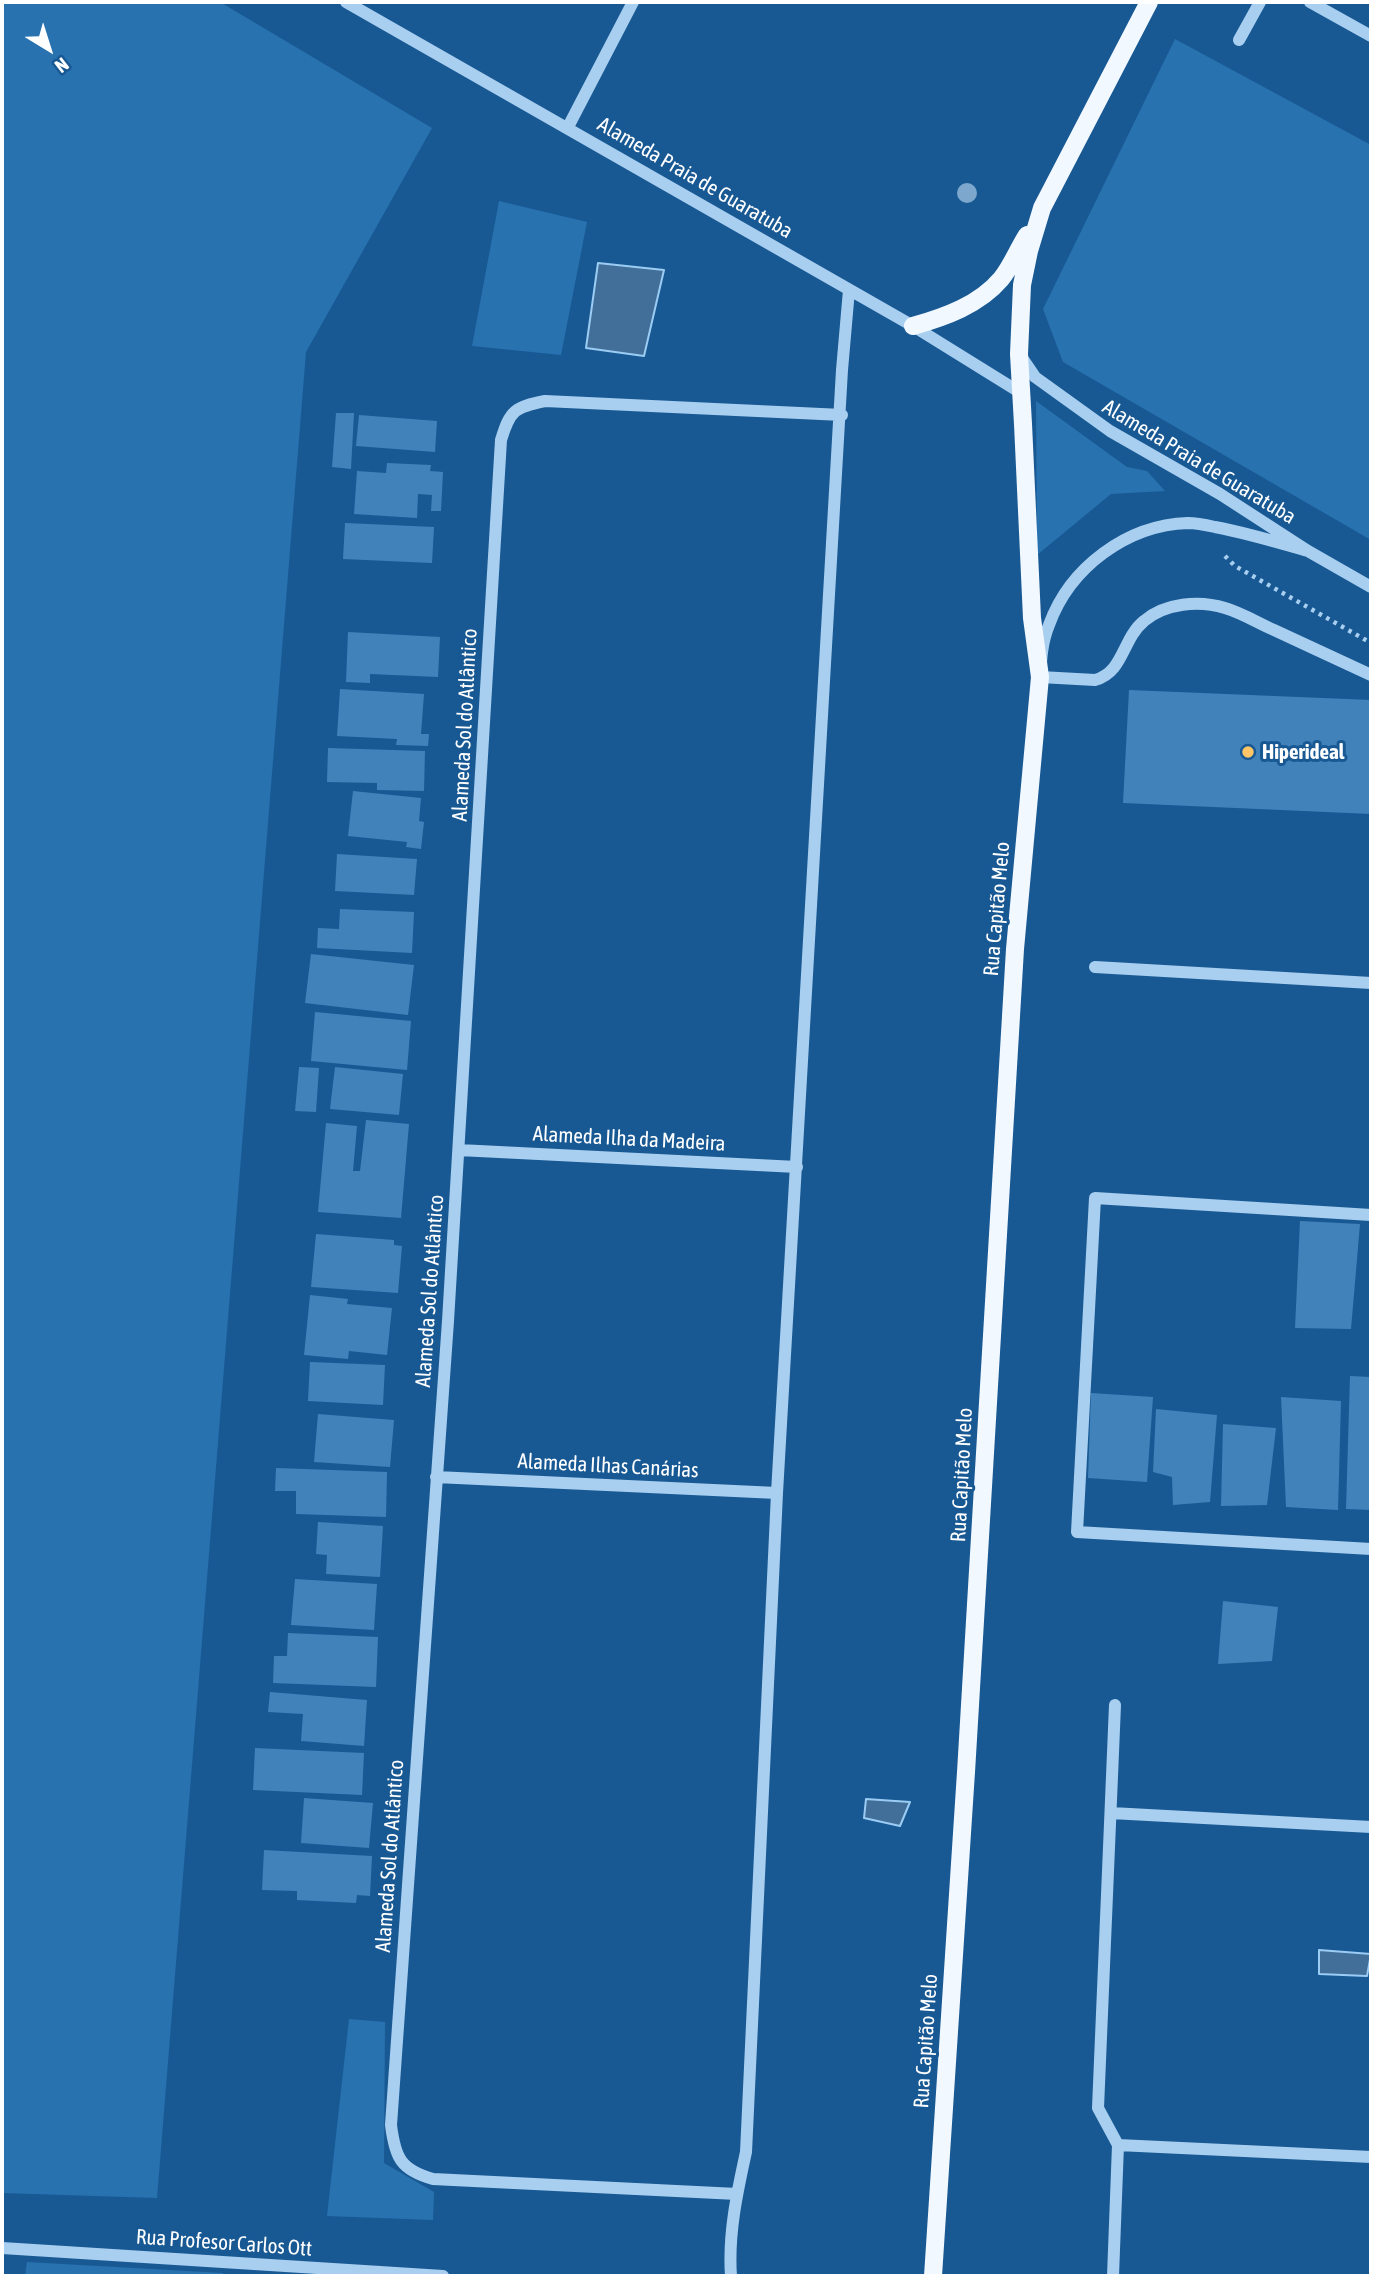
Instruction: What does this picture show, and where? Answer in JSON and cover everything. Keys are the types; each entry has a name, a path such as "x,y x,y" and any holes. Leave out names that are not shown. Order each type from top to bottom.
{"main road":[{"path":"913,326 941,318 988,292 1002,278 1042,208 1149,2"},
{"name":"Rua Capitão Melo","path":"933,2276 1015,949 1040,677 1032,618 1019,354 1022,285 1042,208"}],"street":[{"name":"Alameda Praia de Guaratuba","path":"346,2 913,326 1021,393"},
{"path":"568,127 633,2"},
{"path":"1239,40 1261,2"},
{"path":"1310,2 1371,36"},
{"path":"731,2276 729,2253 746,2152 777,1493 842,415 842,370 849,290"},
{"name":"Alameda Praia de Guaratuba","path":"1019,354 1035,377 1110,431 1220,494 1308,551 1371,587"},
{"name":"Alameda Sol do Atlântico","path":"737,2194 433,2179 415,2174 400,2161 393,2145 391,2125 459,1150 501,440 507,420 522,406 545,401 842,415"},
{"name":"Rua Capitão Melo","path":"1040,677 1042,650 1048,625 1060,601 1075,579 1115,544 1164,525 1191,523 1250,533 1308,551"},
{"path":"1040,677 1095,680 1102,678 1114,670 1128,638 1150,615 1190,604 1226,608 1371,675"},
{"path":"1095,967 1371,983"},
{"name":"Alameda Ilha da Madeira","path":"459,1150 797,1167"},
{"path":"1371,1215 1096,1198 1077,1532 1371,1549"},
{"name":"Alameda Ilhas Canárias","path":"436,1477 777,1493"},
{"path":"1113,2276 1118,2145 1098,2108 1115,1705"},
{"path":"1111,1813 1371,1827"},
{"path":"1118,2145 1371,2157"},
{"path":"2,2248 2,2258"},
{"name":"Rua Profesor Carlos Ott","path":"2,2248 443,2276"}],"path":[{"path":"1191,523 1236,565 1371,643"}],"shaded area":[{"path":"2,2 220,2 432,128 306,352 157,2198 2,2193"},
{"path":"1175,39 1371,145 1371,540 1063,362 1043,309"},
{"path":"499,201 587,222 561,355 472,346"},
{"path":"598,263 664,270 644,356 586,348"},
{"path":"1036,401 1127,467 1147,471 1165,491 1111,494 1037,555"},
{"path":"866,1799 910,1802 900,1826 864,1818"},
{"path":"1319,1950 1371,1954 1367,1976 1319,1974"},
{"path":"349,2019 385,2022 384,2163 434,2192 433,2220 327,2216"},
{"path":"27,2262 223,2273 223,2276 25,2276"}],"building":[{"path":"336,413 354,413 351,469 332,467"},
{"path":"359,415 437,421 435,452 356,446"},
{"path":"387,463 431,465 430,471 443,472 441,511 431,511 432,495 418,494 417,518 354,514 357,471 386,473"},
{"path":"345,523 434,527 432,563 343,559"},
{"path":"348,632 440,637 438,677 370,674 370,683 346,682"},
{"path":"340,689 424,694 421,734 429,734 428,746 396,745 397,739 337,736"},
{"name":"Hiperideal","path":"1129,690 1371,700 1371,814 1123,803"},
{"path":"328,748 425,751 424,791 377,790 377,783 327,782"},
{"path":"353,791 421,798 419,821 424,822 421,849 406,847 407,842 348,836"},
{"path":"337,854 417,859 414,895 335,891"},
{"path":"340,909 414,912 412,953 317,948 318,928 339,929"},
{"path":"311,954 414,965 408,1015 305,1003"},
{"path":"315,1012 411,1021 407,1070 311,1061"},
{"path":"299,1067 319,1068 316,1112 295,1111"},
{"path":"335,1067 403,1074 399,1115 330,1109"},
{"path":"366,1120 409,1124 401,1218 318,1212 326,1123 357,1126 353,1171 360,1171"},
{"path":"1300,1221 1360,1224 1351,1329 1295,1328"},
{"path":"316,1234 394,1240 394,1245 402,1246 398,1293 311,1287"},
{"path":"310,1295 348,1299 347,1304 392,1308 387,1355 349,1351 348,1359 304,1355"},
{"path":"310,1362 385,1365 383,1405 308,1401"},
{"path":"1350,1376 1371,1377 1371,1510 1346,1509"},
{"path":"1091,1393 1153,1397 1147,1482 1088,1478"},
{"path":"1281,1397 1341,1401 1338,1510 1286,1507"},
{"path":"1156,1409 1217,1415 1210,1502 1173,1505 1172,1477 1153,1472"},
{"path":"318,1414 394,1420 390,1467 314,1462"},
{"path":"1223,1424 1276,1428 1267,1505 1221,1506"},
{"path":"276,1468 387,1472 386,1517 296,1514 296,1491 275,1491"},
{"path":"318,1522 383,1526 380,1577 326,1574 327,1555 316,1554"},
{"path":"295,1579 377,1584 374,1630 291,1625"},
{"path":"1223,1601 1278,1607 1272,1661 1218,1664"},
{"path":"288,1633 378,1637 376,1687 273,1683 274,1656 287,1656"},
{"path":"270,1692 367,1700 364,1746 301,1741 303,1714 268,1712"},
{"path":"255,1748 364,1753 362,1795 253,1790"},
{"path":"304,1798 373,1803 369,1848 301,1843"},
{"path":"264,1850 372,1856 370,1896 357,1895 356,1903 297,1900 297,1891 262,1890"}],"place":[{"name":"Hiperideal","path":"1248,752"}]}
